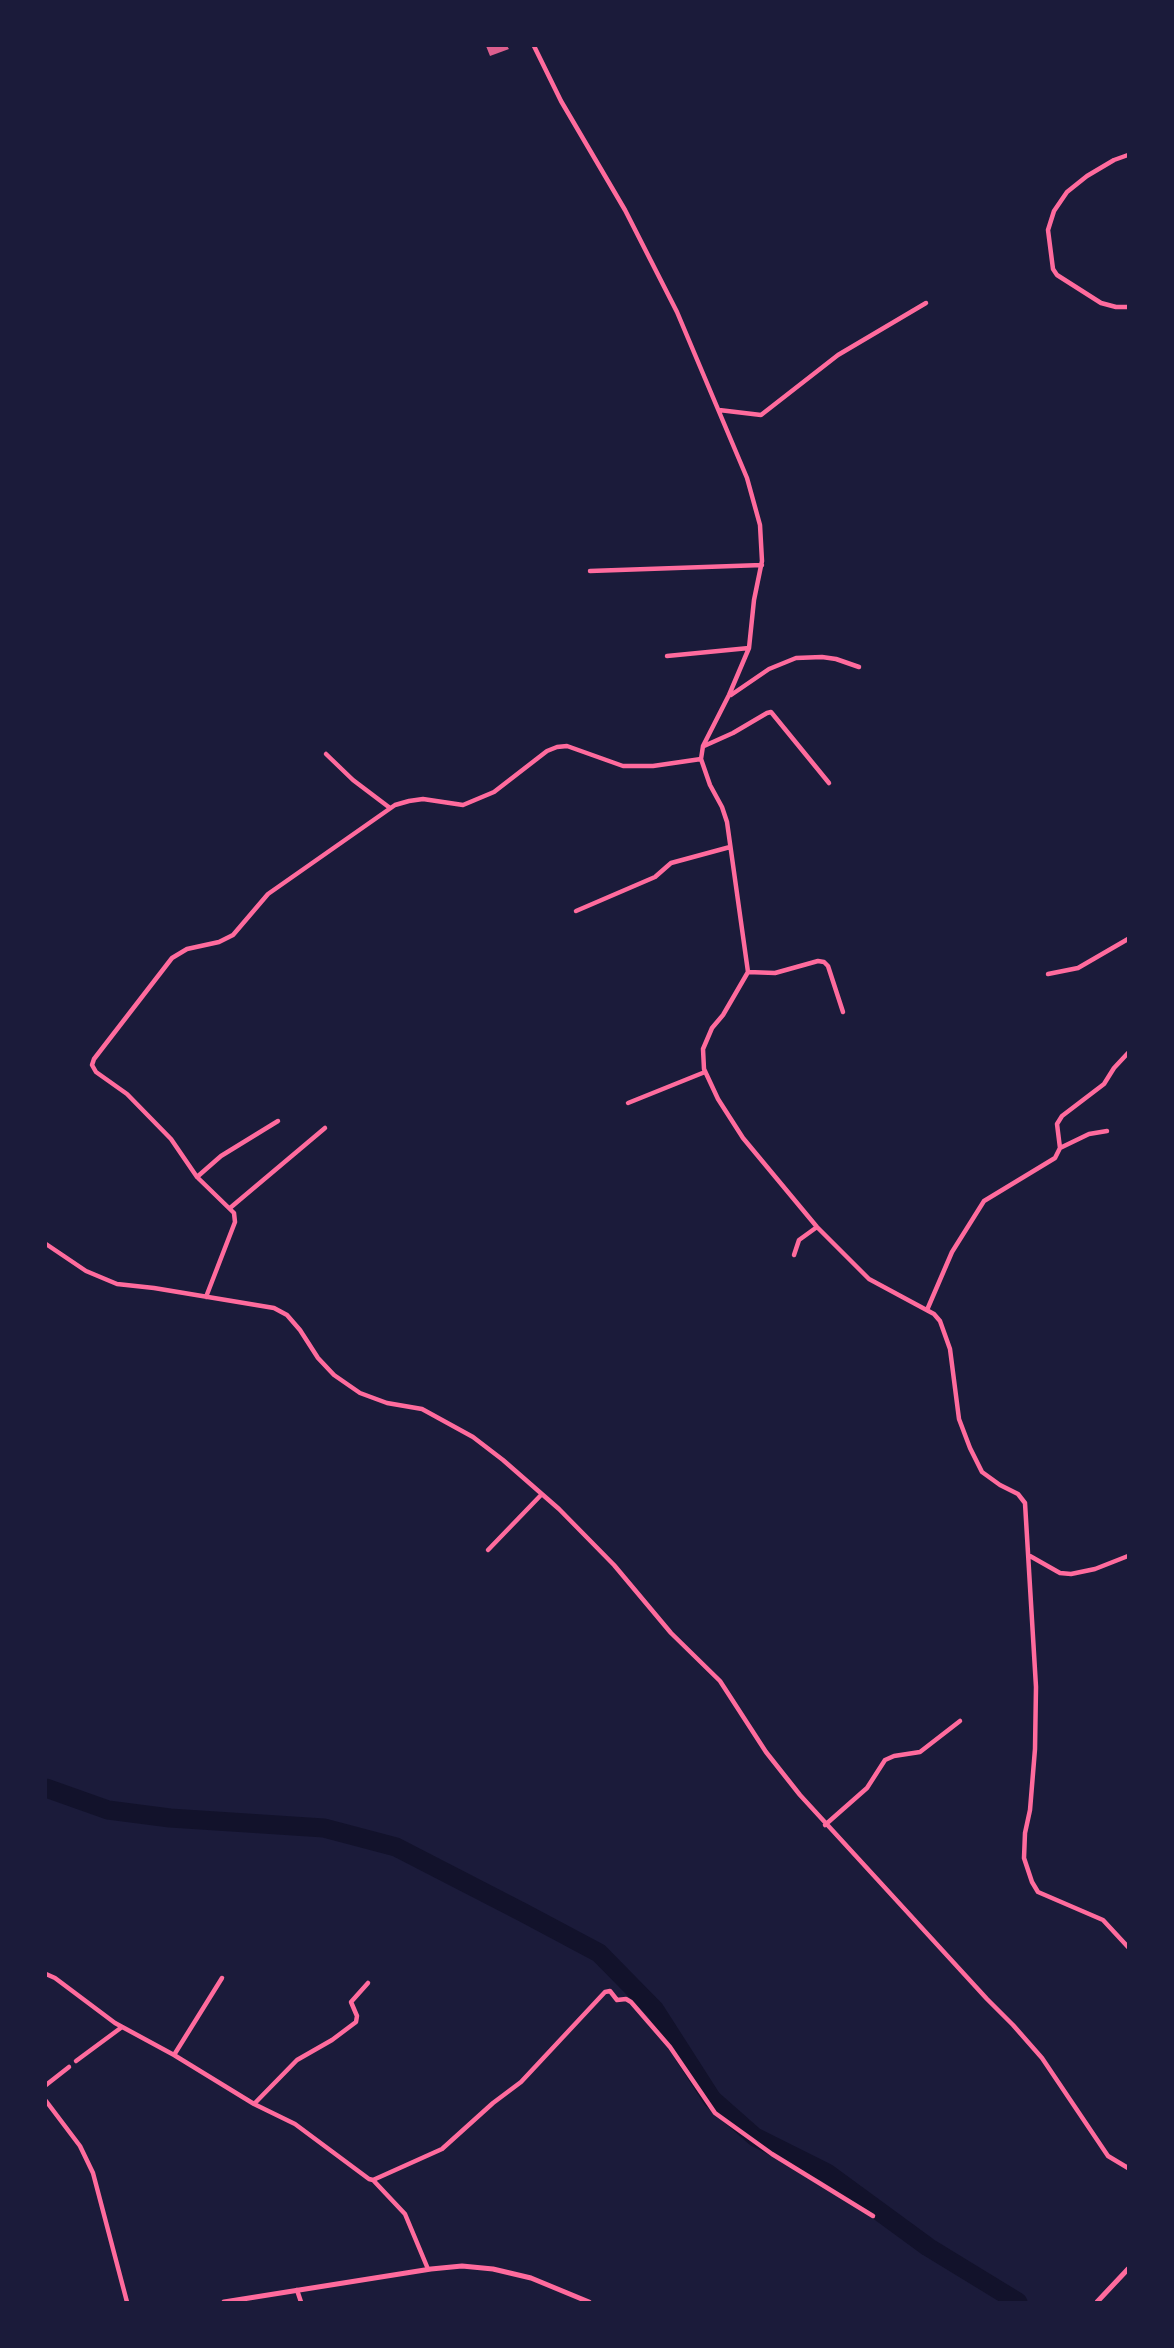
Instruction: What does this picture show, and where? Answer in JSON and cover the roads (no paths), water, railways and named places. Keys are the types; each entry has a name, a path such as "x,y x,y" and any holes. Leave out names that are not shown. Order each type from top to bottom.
{"street":[{"path":"534,46 561,101 625,210 666,289 719,410 754,501 760,525 762,565 754,600 749,648 703,746 701,759 710,785 722,807 748,972 723,1015 712,1028 703,1049 705,1072 718,1099 743,1138 817,1227 869,1279 934,1314 940,1321 947,1339 956,1383 959,1419 976,1460 982,1472 1018,1494 1025,1503 1037,1687 1034,1770 1024,1858 1038,1892 1103,1920 1129,1947"},
{"path":"1129,155 1114,160 1087,176 1067,192 1055,211 1048,230 1054,270 1058,275 1101,303 1129,307"},
{"path":"719,410 761,415 838,355 926,303"},
{"path":"590,571 762,565"},
{"path":"667,656 749,648"},
{"path":"729,695 769,669 796,658 822,657 859,667"},
{"path":"703,746 772,712 829,783"},
{"path":"206,1297 236,1216 197,1177 171,1139 127,1094 94,1071 92,1061 172,958 187,949 219,942 233,935 268,894 390,808 409,800 423,799 463,805 494,792 547,751 557,747 567,747 623,766 671,765 701,759"},
{"path":"326,754 353,780 390,808"},
{"path":"576,911 655,877 671,863 730,847"},
{"path":"1048,974 1078,968 1129,939"},
{"path":"748,972 775,974 822,961 828,966 844,1012"},
{"path":"1060,1148 1057,1124 1062,1116 1104,1084 1114,1068 1129,1053"},
{"path":"628,1103 705,1072"},
{"path":"197,1177 221,1156 278,1121"},
{"path":"230,1208 325,1128"},
{"path":"927,1310 952,1252 984,1201 1052,1160 1060,1148 1090,1134 1107,1131"},
{"path":"794,1255 799,1240 817,1227"},
{"path":"46,1244 86,1271 117,1284 274,1308 287,1315 318,1358 334,1375 351,1387 387,1404 422,1409 443,1419 473,1437 542,1494 614,1565 671,1633 720,1681 766,1752 825,1825 1042,2058 1108,2157 1129,2168"},
{"path":"488,1550 542,1494"},
{"path":"1029,1556 1060,1573 1071,1574 1095,1569 1129,1556"},
{"path":"825,1825 867,1788 886,1760 920,1752 960,1721"},
{"path":"46,1974 122,2027 254,2104 295,2124 373,2180 405,2214 428,2269"},
{"path":"174,2055 222,1978"},
{"path":"254,2104 297,2060 356,2022 357,2016 351,2002 368,1983"},
{"path":"373,2180 442,2149 521,2082 605,1992 610,1991 617,2000 626,1998 631,2002 670,2047 715,2113 772,2154 873,2216"},
{"path":"76,2061 122,2027"},
{"path":"46,2085 69,2067"},
{"path":"46,2101 80,2146 93,2173 127,2302"},
{"path":"224,2302 428,2269 463,2266 494,2269 531,2278 589,2302"},
{"path":"1097,2302 1129,2269"},
{"path":"297,2290 301,2302"}],"waterway":[{"path":"46,1788 108,1810 170,1818 324,1828 396,1847 524,1913 599,1953 655,2010 712,2099 755,2137 827,2173 928,2247 1018,2302"}]}
